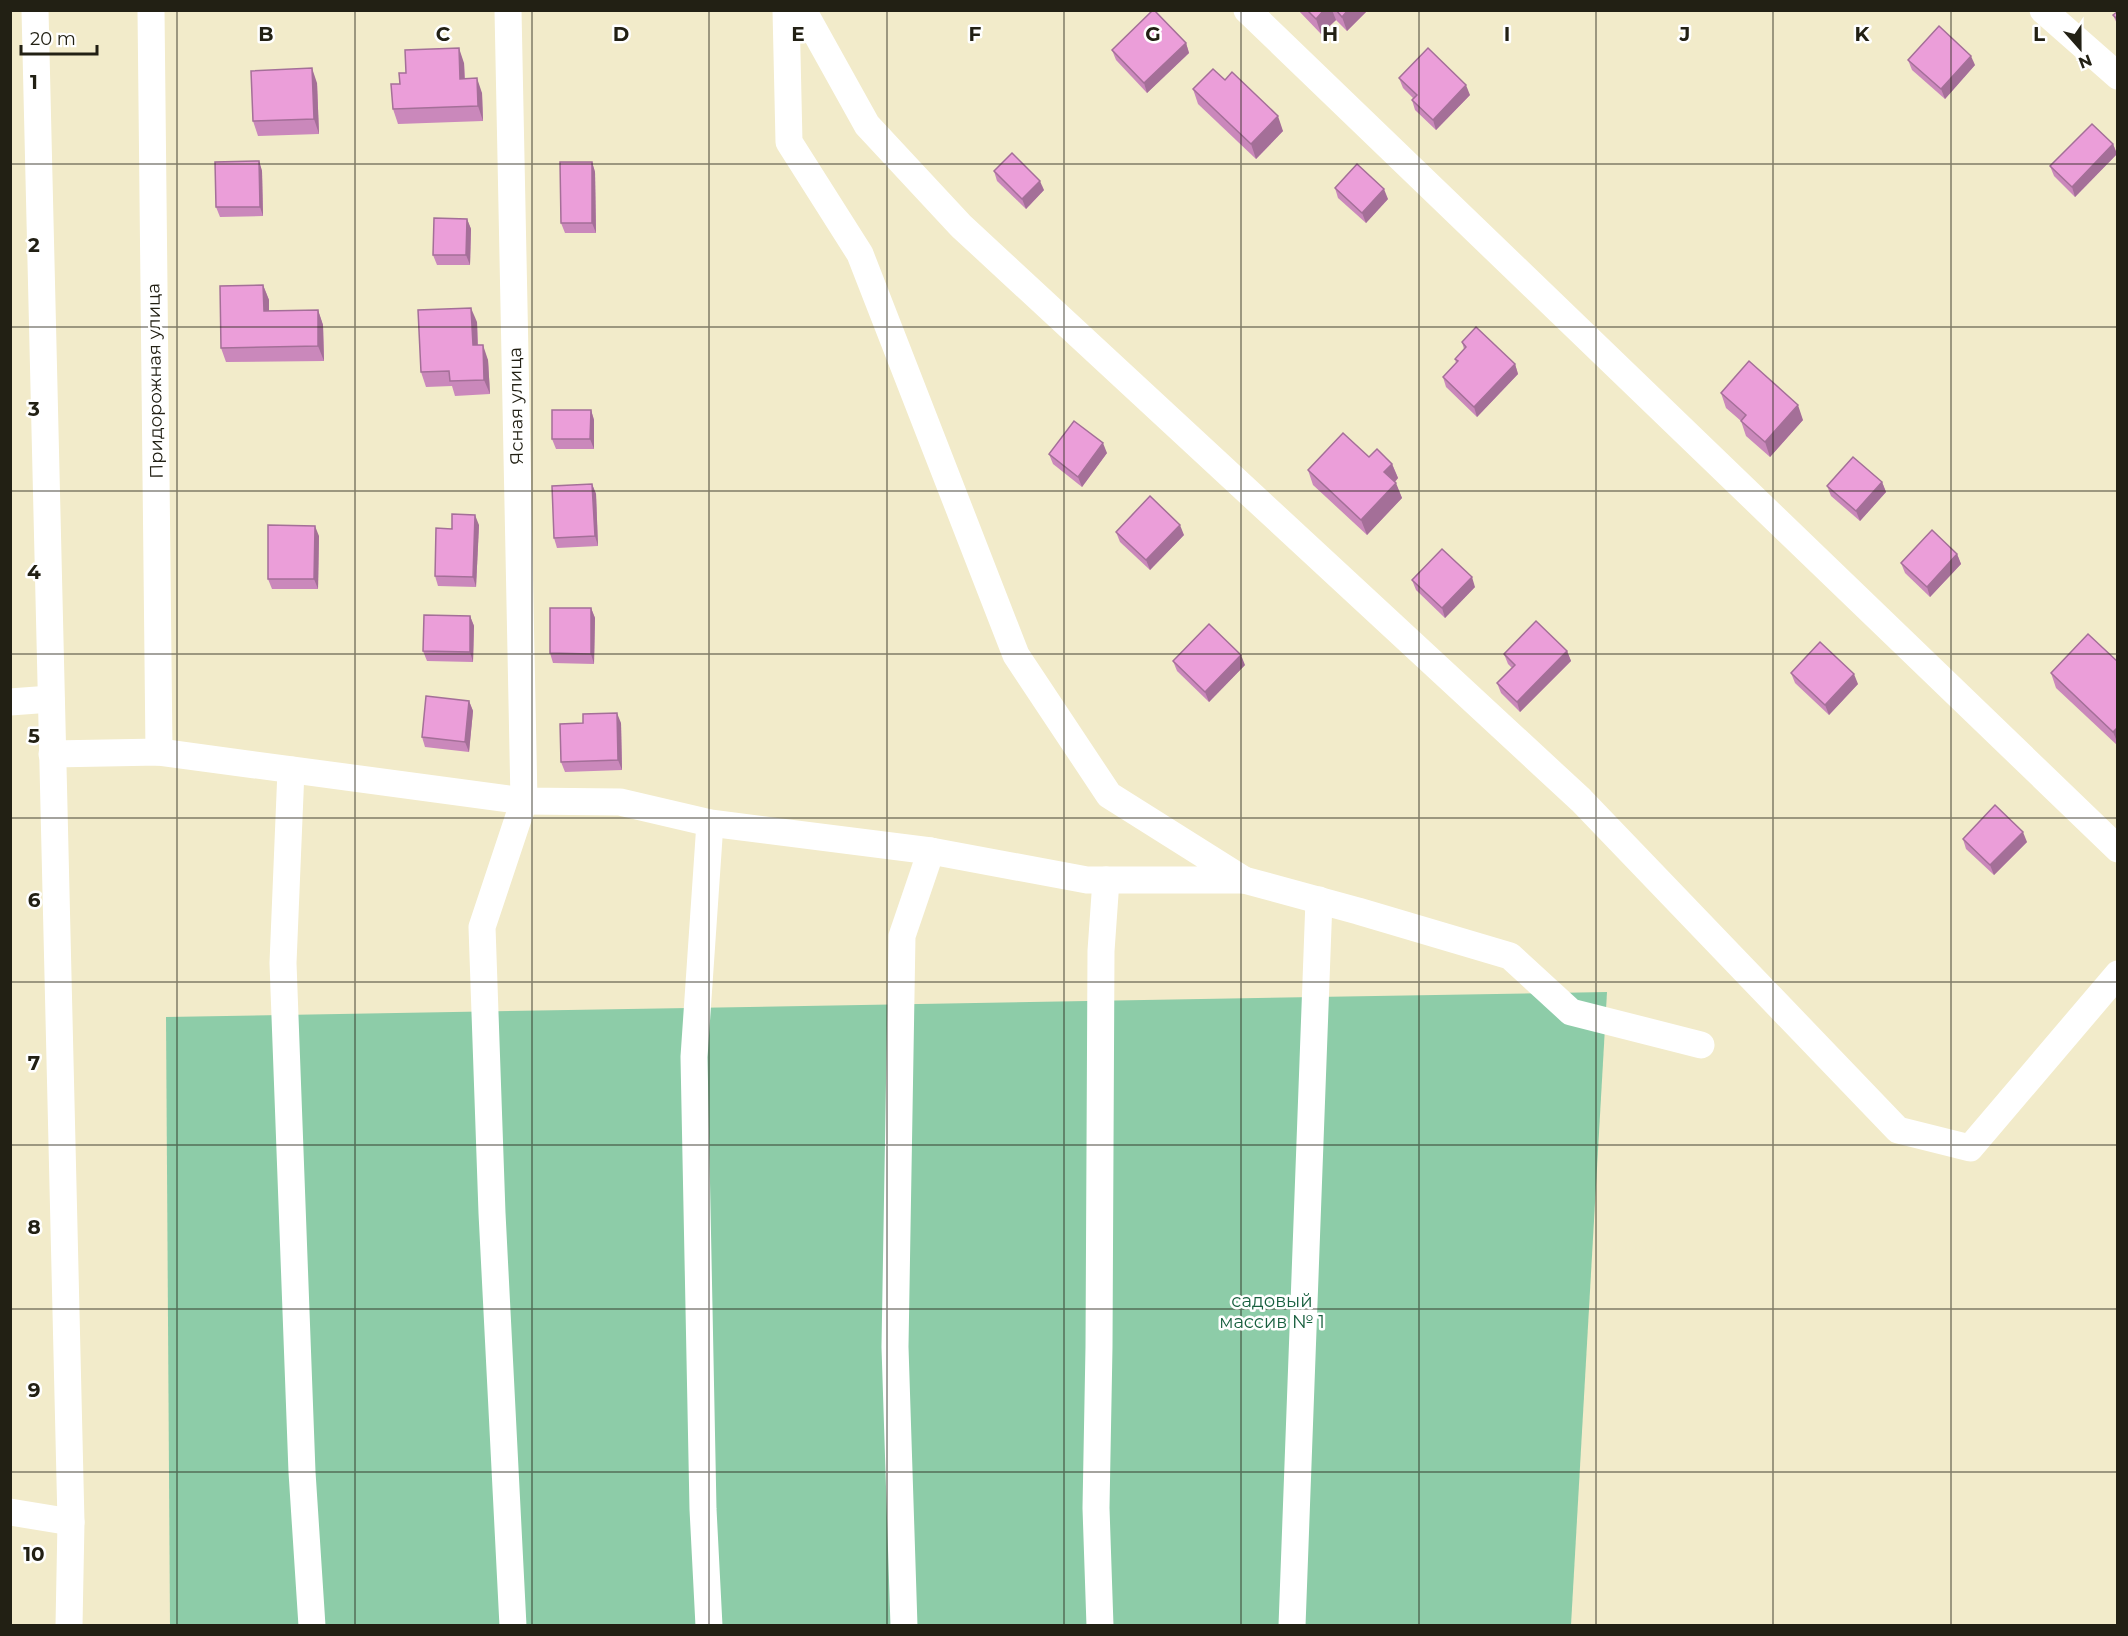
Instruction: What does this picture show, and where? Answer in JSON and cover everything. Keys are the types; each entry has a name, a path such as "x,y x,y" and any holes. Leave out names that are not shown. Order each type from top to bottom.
{"street":[{"path":"34,10 71,1522 69,1626"},
{"name":"Придорожная улица","path":"150,10 159,752"},
{"name":"Ясная улица","path":"508,10 524,801 482,927 492,1213 513,1626"},
{"path":"786,10 789,142 860,254 1016,655 1109,795 1244,880"},
{"path":"804,10 867,125 961,226 1581,801 1898,1130 1970,1148 2118,974"},
{"path":"1247,10 2118,849"},
{"path":"2043,10 2118,76"},
{"path":"10,702 51,699"},
{"path":"52,754 159,752 524,801 621,801 710,823 931,851 1087,880 1244,880 1510,956 1571,1012 1701,1045"},
{"path":"291,770 283,963 302,1472 312,1626"},
{"path":"709,1626 703,1509 694,1058 710,823"},
{"path":"904,1626 895,1347 902,936 931,851"},
{"path":"1100,1626 1096,1508 1100,1347 1101,951 1106,880"},
{"path":"1292,1626 1319,900"},
{"path":"10,1512 71,1522"}],"green space":[{"name":"садовый массив № 1","path":"1607,992 1571,1625 170,1625 166,1017"}],"building":[{"path":"1153,10 1186,43 1144,83 1112,50"},
{"path":"1307,10 1324,10 1316,19"},
{"path":"1336,10 1348,10 1342,17"},
{"path":"1939,26 1971,56 1941,89 1908,60"},
{"path":"459,48 460,79 477,78 478,106 393,109 391,84 400,84 399,73 406,73 405,50"},
{"path":"1428,48 1466,85 1433,120 1412,100 1417,95 1399,78"},
{"path":"312,68 314,119 253,121 251,71"},
{"path":"1213,69 1225,80 1232,72 1278,116 1251,144 1193,89"},
{"path":"2092,124 2113,144 2072,187 2050,166"},
{"path":"1012,153 1040,181 1022,199 994,171"},
{"path":"259,161 260,207 216,207 215,162"},
{"path":"560,162 592,162 592,223 561,223"},
{"path":"1357,164 1384,189 1362,213 1335,188"},
{"path":"434,218 467,219 466,255 433,255"},
{"path":"263,285 264,311 318,310 318,346 221,348 220,286"},
{"path":"471,308 473,345 483,345 484,380 450,381 449,371 421,372 418,310"},
{"path":"1476,327 1515,364 1474,407 1443,377 1458,361 1455,359 1466,347 1462,342"},
{"path":"1749,361 1798,405 1765,442 1741,421 1746,415 1721,393"},
{"path":"552,410 591,410 590,439 552,439"},
{"path":"1074,421 1103,443 1078,477 1049,454"},
{"path":"1343,433 1369,457 1377,449 1392,464 1384,472 1396,483 1361,520 1308,470"},
{"path":"1853,457 1882,482 1856,511 1827,486"},
{"path":"592,484 595,536 554,538 552,486"},
{"path":"1150,496 1180,525 1146,560 1116,532"},
{"path":"452,514 475,515 473,577 435,576 436,528 452,529"},
{"path":"268,525 315,526 314,579 268,579"},
{"path":"1932,530 1957,554 1927,587 1901,563"},
{"path":"1442,549 1472,577 1442,608 1412,580"},
{"path":"550,608 591,608 591,654 550,653"},
{"path":"424,615 470,616 470,652 423,651"},
{"path":"1536,621 1567,651 1517,702 1497,683 1515,665 1504,654"},
{"path":"1209,624 1241,655 1205,692 1173,661"},
{"path":"2088,634 2118,662 2118,727 2113,732 2051,673"},
{"path":"1820,642 1854,674 1825,705 1791,673"},
{"path":"426,696 469,701 465,742 422,737"},
{"path":"617,713 618,760 561,762 560,724 583,723 583,714"},
{"path":"1995,805 2023,832 1990,865 1963,839"}]}
